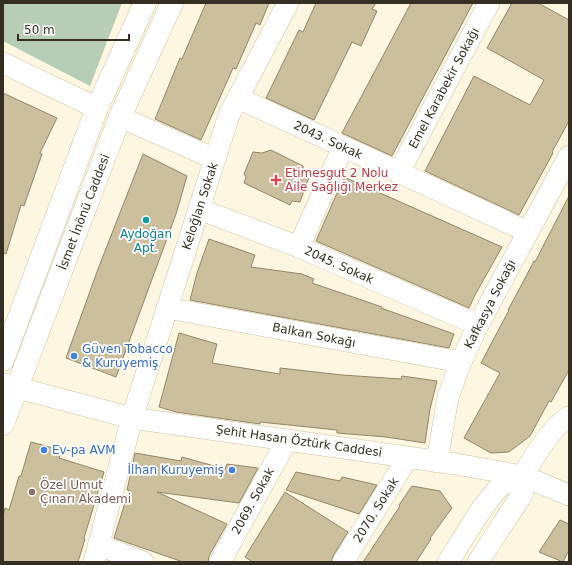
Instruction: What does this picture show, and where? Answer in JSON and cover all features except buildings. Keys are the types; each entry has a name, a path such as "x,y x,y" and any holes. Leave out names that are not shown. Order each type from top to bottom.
{"main road":[{"name":"İsmet İnönü Caddesi","path":"3,360 97,108 144,3"},
{"name":"İsmet İnönü Caddesi","path":"3,424 10,386 120,117 172,3"}],"street":[{"name":"Keloğlan Sokak","path":"96,553 132,418 229,115 288,3"},
{"name":"Emel Karabekir Sokağı","path":"399,172 489,3"},
{"path":"3,63 97,108"},
{"name":"2043. Sokak","path":"238,98 528,232"},
{"path":"120,117 215,159"},
{"path":"300,247 343,146"},
{"name":"Kafkasya Sokağı","path":"438,462 448,396 461,362 478,325 569,156"},
{"name":"2045. Sokak","path":"199,210 300,247 478,325"},
{"name":"Balkan Sokağı","path":"167,308 461,362"},
{"name":"Şehit Hasan Öztürk Caddesi","path":"10,386 132,418 408,457 523,476 569,495"},
{"path":"478,562 523,493 523,476 534,456 567,416"},
{"name":"2069. Sokak","path":"220,562 287,440"},
{"name":"2070. Sokak","path":"343,562 408,457"},
{"path":"448,562 483,507 500,486 523,476"},
{"path":"96,553 143,562"}],"green space":[{"path":"3,3 122,3 90,86 3,41"}],"place":[{"name":"Etimesgut 2 Nolu Aile Sağlığı Merkez","path":"276,180"},
{"name":"Aydoğan Apt.","path":"146,220"},
{"name":"Güven Tobacco & Kuruyemiş","path":"74,356"},
{"name":"Ev-pa AVM","path":"44,450"},
{"name":"İlhan Kuruyemiş","path":"232,470"},
{"name":"Özel Umut Çınarı Akademi","path":"32,492"}]}
